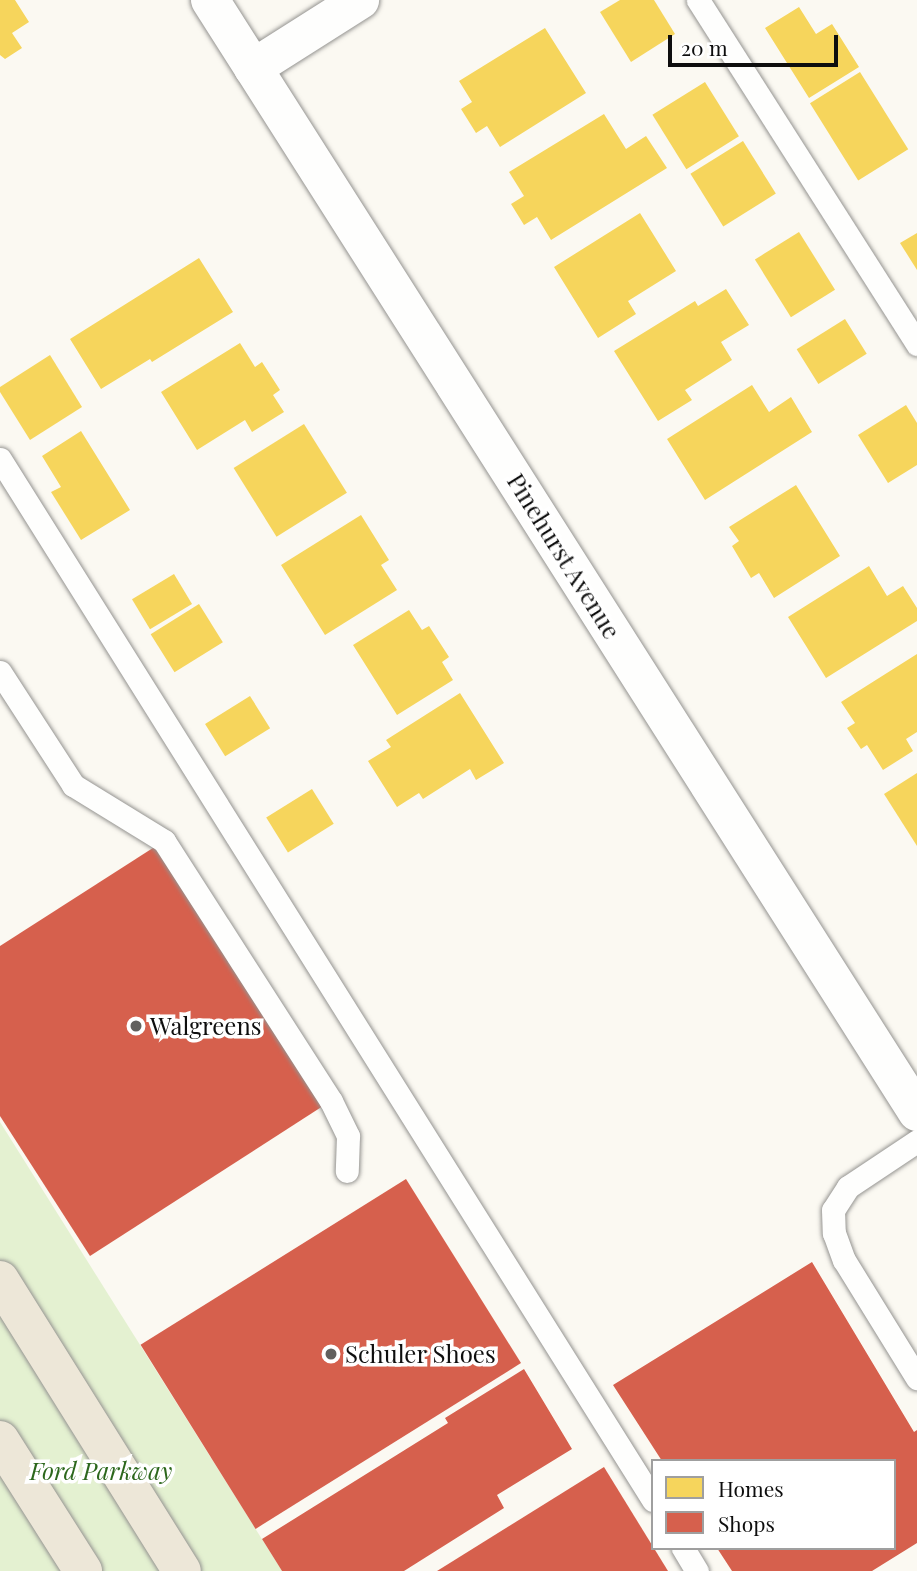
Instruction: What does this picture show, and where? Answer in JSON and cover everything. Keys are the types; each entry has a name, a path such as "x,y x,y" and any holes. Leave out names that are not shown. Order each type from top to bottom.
{"main road":[{"path":"0,1280 182,1571"},
{"path":"0,1440 83,1571"}],"street":[{"name":"Pinehurst Avenue","path":"210,0 917,1112"},
{"path":"253,68 360,0"}],"lane":[{"path":"698,0 917,344"},
{"path":"0,459 651,1497"},
{"path":"0,672 73,785 164,841 331,1101 348,1136 346,1171"},
{"path":"917,1141 848,1186 833,1210 834,1233 844,1260 917,1378"},
{"path":"684,1550 697,1571"}],"green space":[{"name":"Ford Parkway","path":"0,1122 282,1571 0,1571"}],"building: Homes":[{"path":"0,0 15,0 29,22 12,33 22,48 5,59 0,55"},
{"path":"620,0 654,0 675,34 631,62 600,12"},
{"path":"799,7 816,34 832,24 859,67 809,98 765,28"},
{"path":"545,28 586,93 500,147 487,126 476,133 461,109 472,102 459,81"},
{"path":"860,72 908,149 858,180 810,103"},
{"path":"705,82 739,136 686,169 652,115"},
{"path":"604,114 626,149 646,136 667,168 551,240 537,217 524,225 511,204 524,196 509,172"},
{"path":"743,141 776,194 723,226 690,174"},
{"path":"640,213 676,271 628,301 636,314 598,338 554,267"},
{"path":"799,232 835,290 791,317 755,260"},
{"path":"917,233 917,270 900,243"},
{"path":"199,258 233,312 152,362 150,359 101,389 70,339"},
{"path":"726,289 749,325 721,342 732,360 685,390 692,400 658,421 614,351 695,301 698,306"},
{"path":"845,319 867,354 818,384 797,349"},
{"path":"240,343 255,367 262,362 280,390 273,395 284,412 252,432 245,420 197,450 161,392"},
{"path":"50,355 82,407 30,440 0,392 0,387"},
{"path":"752,385 769,412 791,397 812,432 705,500 667,439"},
{"path":"906,405 917,423 917,465 888,483 858,435"},
{"path":"304,424 347,493 277,537 234,468"},
{"path":"81,431 130,510 81,540 51,492 61,487 42,456"},
{"path":"796,485 840,556 774,598 759,573 751,578 732,546 739,541 729,527"},
{"path":"361,515 389,560 381,565 397,590 325,635 281,565"},
{"path":"869,566 887,596 903,586 917,608 917,621 826,678 788,617"},
{"path":"174,574 192,604 150,629 132,599"},
{"path":"199,604 223,642 175,672 151,634"},
{"path":"409,610 422,630 429,626 449,657 442,662 453,680 397,715 353,645"},
{"path":"917,654 917,732 906,739 913,751 883,770 867,745 861,749 847,728 855,723 841,702"},
{"path":"460,693 504,763 476,780 470,769 423,799 419,793 397,807 368,761 391,747 386,740"},
{"path":"250,696 270,728 225,756 205,724"},
{"path":"917,773 917,846 884,794"},
{"path":"312,789 334,824 288,852 266,818"}],"building: Shops":[{"name":"Walgreens","path":"156,846 323,1106 90,1256 0,1116 0,946"},
{"name":"Schuler Shoes","path":"406,1179 521,1363 256,1529 141,1345"},
{"path":"812,1262 914,1432 917,1430 917,1543 872,1571 732,1571 718,1550 896,1550 896,1459 661,1459 613,1385"},
{"path":"524,1369 572,1449 497,1495 504,1508 404,1571 282,1571 262,1539 448,1423 445,1418"},
{"path":"604,1467 651,1543 651,1550 655,1550 668,1571 437,1571"}],"place":[{"name":"Walgreens","path":"136,1026"},
{"name":"Schuler Shoes","path":"331,1354"}]}
